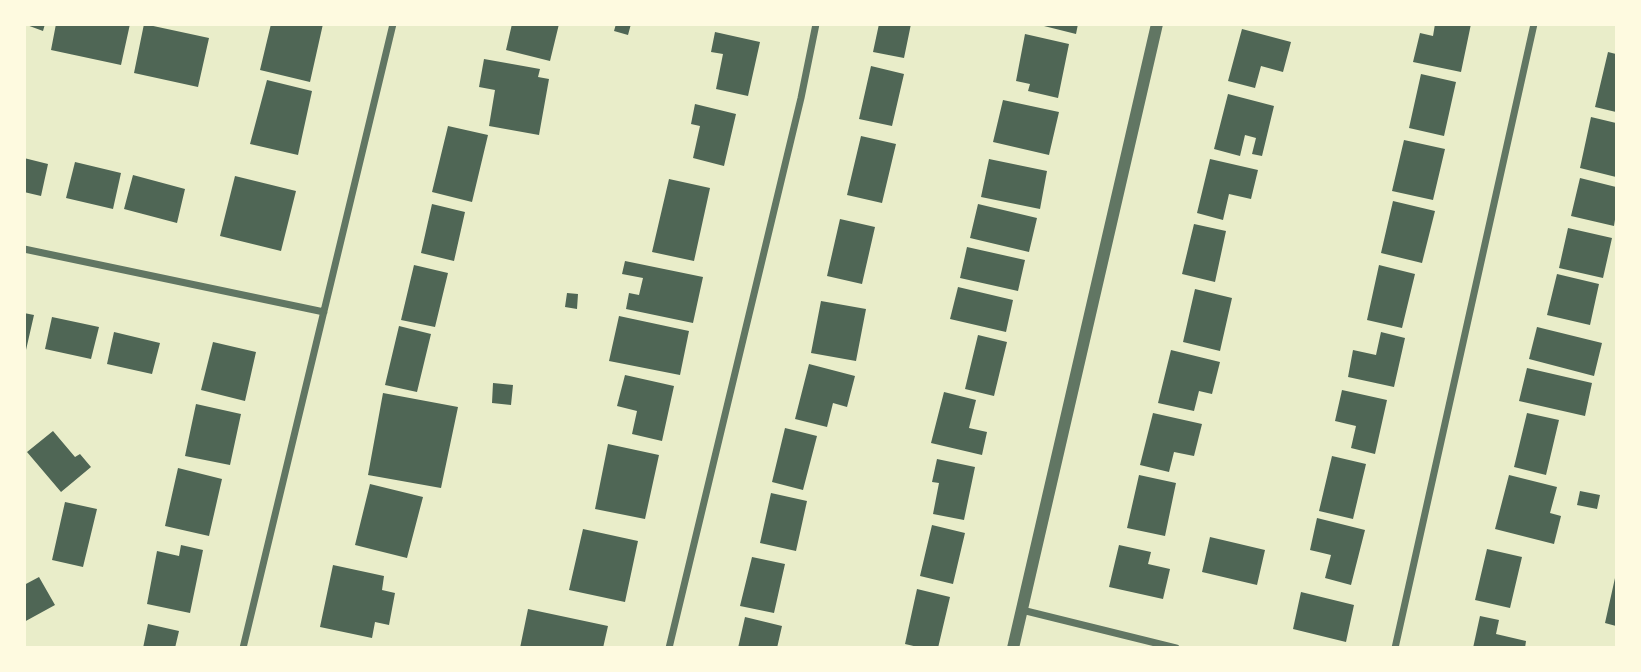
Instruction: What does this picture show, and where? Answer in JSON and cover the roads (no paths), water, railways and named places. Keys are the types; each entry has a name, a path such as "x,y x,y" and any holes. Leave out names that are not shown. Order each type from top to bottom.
{"street":[{"path":"243,648 393,24"},
{"path":"669,648 801,98 816,24"},
{"path":"1013,648 1157,24"},
{"path":"1395,648 1534,24"},
{"path":"24,249 324,312"},
{"path":"1021,610 1176,648"}]}
